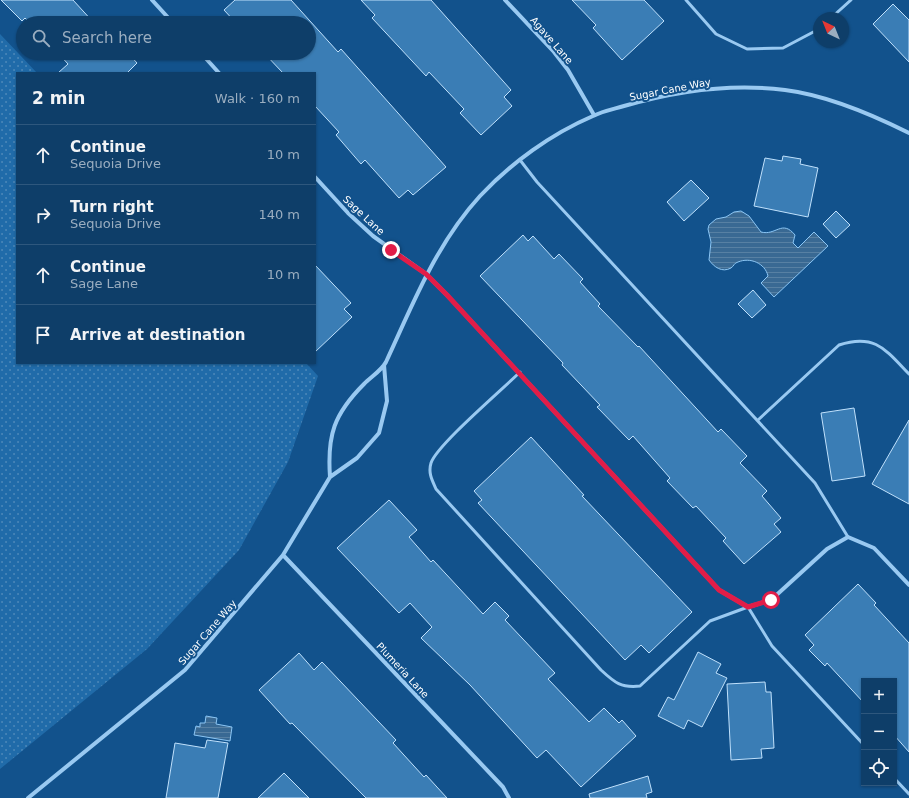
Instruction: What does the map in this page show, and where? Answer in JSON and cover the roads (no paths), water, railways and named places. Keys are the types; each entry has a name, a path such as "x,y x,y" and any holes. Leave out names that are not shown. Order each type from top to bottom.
{"street":[{"path":"152,0 167,16"},
{"name":"Agave Lane","path":"505,0 554,52 568,70 594,115"},
{"path":"207,60 218,72"},
{"name":"Sugar Cane Way","path":"330,477 330,444 341,411 361,387 384,365 426,274 460,222 479,197 520,160 557,135 594,115 644,100 685,92 721,88 753,87 787,90 827,100 864,112 909,133"},
{"name":"Sage Lane","path":"316,178 348,213 373,236 426,274 520,372 719,590 748,607"},
{"name":"Sugar Cane Way","path":"28,798 186,670 283,555 330,477 357,458 379,433 387,401 384,365"},
{"path":"748,607 771,600 827,549 848,537 874,548 909,585"},
{"name":"Plumeria Lane","path":"283,555 503,787 508,798"}],"lane":[{"path":"686,0 716,34 747,49 783,48 813,32"},
{"path":"838,12 851,0"},
{"path":"520,160 537,182 815,483 848,537"},
{"path":"758,420 839,345 853,340 869,341 881,348 909,374"},
{"path":"520,372 442,447 431,462 429,476 436,489 601,670 615,682 627,688 640,686 710,621 748,607 772,646 861,742"},
{"path":"897,781 909,794"}]}
